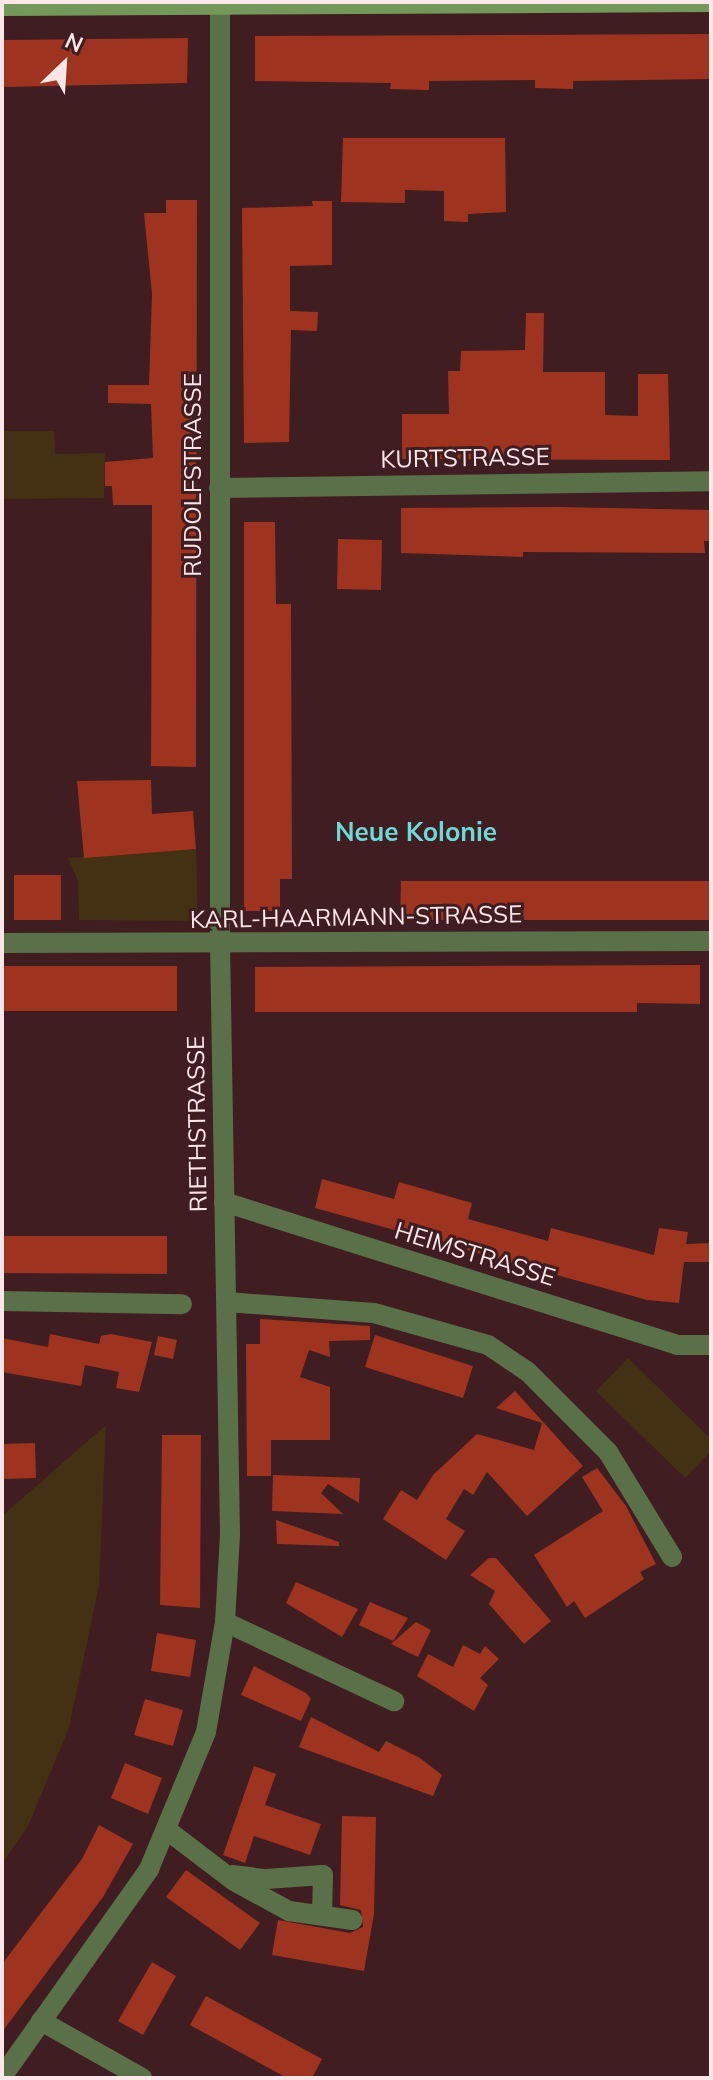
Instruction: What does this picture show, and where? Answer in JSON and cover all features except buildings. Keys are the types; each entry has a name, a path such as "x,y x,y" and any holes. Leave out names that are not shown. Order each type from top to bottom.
{"main road":[{"path":"2,6 711,2"}],"street":[{"name":"RUDOLFSTRASSE","path":"220,5 220,945"},
{"name":"KURTSTRASSE","path":"219,488 711,481"},
{"name":"KARL-HAARMANN-STRASSE","path":"2,943 220,945 711,941"},
{"name":"RIETHSTRASSE","path":"2,2077 117,1918 167,1830 206,1732 225,1622 227,1302 220,945"},
{"name":"HEIMSTRASSE","path":"224,1202 677,1345 711,1345"},
{"path":"2,1301 182,1304"},
{"path":"227,1302 374,1313 488,1345 528,1372 608,1452 672,1557"},
{"path":"225,1622 394,1701"},
{"path":"167,1830 225,1874 289,1911 352,1920"},
{"path":"225,1874 266,1879 323,1875 322,1915"},
{"path":"41,2021 142,2078"}],"shaded area":[{"path":"2,431 54,431 55,454 105,453 104,498 2,499"},
{"path":"196,849 198,921 79,920 78,881 68,858"},
{"path":"628,1358 711,1439 711,1451 685,1478 596,1391"},
{"path":"106,1425 99,1586 69,1728 28,1826 2,1864 2,1516"}],"district":[{"name":"Neue Kolonie","path":"416,832"}]}
